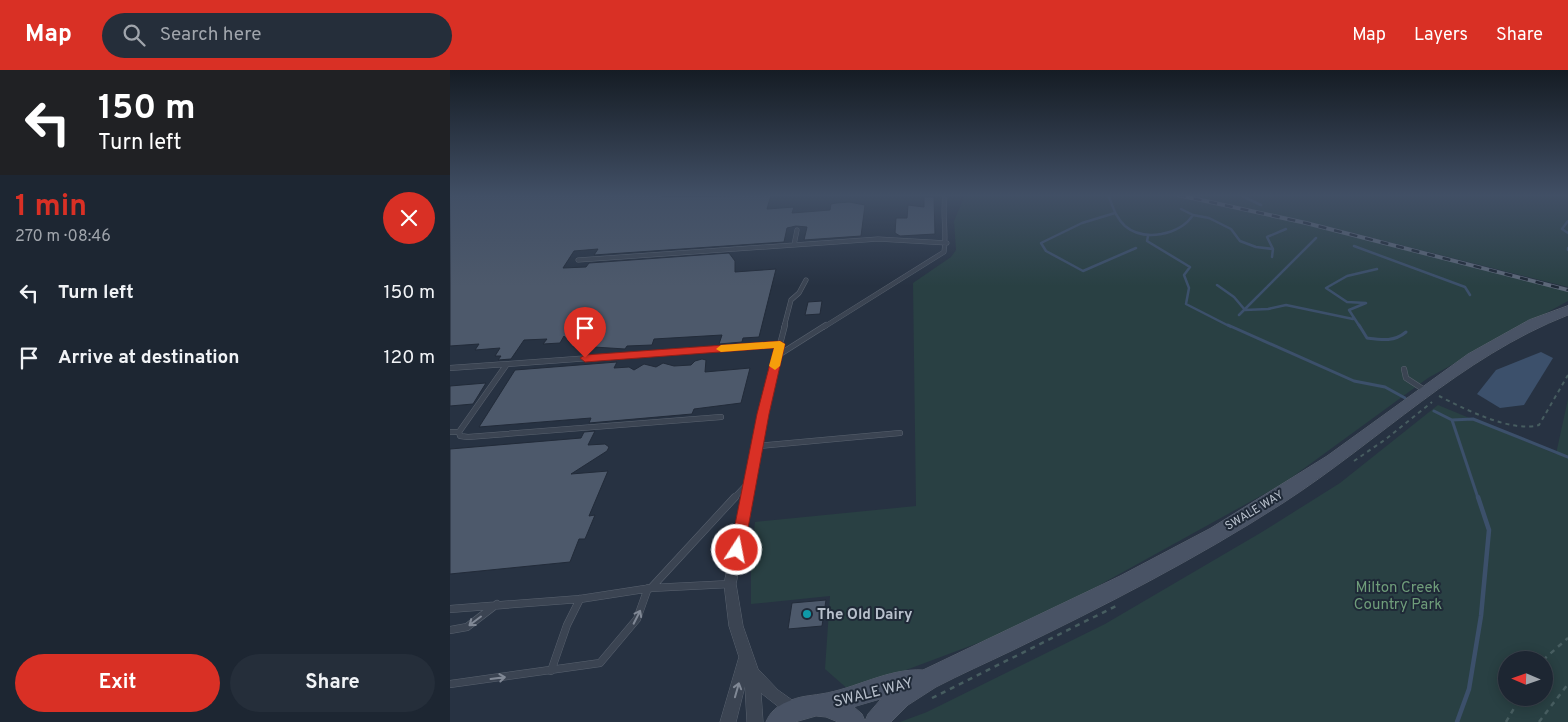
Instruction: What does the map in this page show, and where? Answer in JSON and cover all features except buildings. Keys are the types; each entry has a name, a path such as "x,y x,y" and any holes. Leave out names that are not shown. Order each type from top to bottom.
{"main road":[{"name":"SWALE WAY","path":"876,722 884,711 922,681 1076,609 1203,541 1333,461 1465,361 1498,340 1533,323 1568,310"},
{"name":"SWALE WAY","path":"786,716 809,705 824,704 907,681 922,681"},
{"path":"824,704 840,709 854,722"}],"street":[{"path":"755,722 752,674 736,626 730,584 763,414"},
{"path":"728,722 746,658"},
{"path":"752,674 772,695 786,716"}],"lane":[{"path":"777,356 936,258 946,249 947,242 944,225"},
{"path":"794,245 797,230"},
{"path":"578,260 884,239 947,242"},
{"path":"763,414 791,300 799,294 806,280"},
{"path":"450,368 780,344"},
{"path":"460,432 507,364"},
{"path":"1404,369 1406,378 1427,390"},
{"path":"460,432 460,436 465,437 721,417"},
{"path":"450,432 460,432"},
{"path":"757,446 900,432"},
{"path":"450,684 600,664 638,619 649,588 750,480"},
{"path":"450,609 580,599 649,588 730,584"},
{"path":"551,671 567,625 580,599"},
{"path":"450,630 467,627 497,604"}],"path":[{"path":"1427,390 1444,399 1485,415 1532,429 1540,425 1568,375"},
{"path":"1553,651 1568,638"},
{"path":"1539,722 1568,684"},
{"path":"1506,722 1515,706"}],"green space":[{"path":"954,225 1312,225 1568,291 1568,301 1428,378 1284,483 1029,624 850,691 825,669 830,596 751,604 751,559 755,522 916,506 913,283 951,257 956,250"},
{"path":"1323,225 1568,225 1568,287"},
{"name":"Milton Creek Country Park","path":"1568,399 1568,722 900,722 927,712 1105,624 1262,532 1340,483 1438,405 1556,454"}],"water":[{"path":"1541,352 1553,358 1524,405 1500,408 1477,394 1496,370"}],"waterway":[{"path":"1077,225 1041,243 1046,251 1083,271 1136,248"},
{"path":"1124,225 1133,231 1151,235 1171,231 1182,225"},
{"path":"1224,225 1231,229 1240,241 1256,247 1273,249"},
{"path":"1565,225 1562,229 1568,233"},
{"path":"1273,249 1267,237 1286,229"},
{"path":"1148,236 1147,241 1190,267 1184,275 1189,288 1186,304 1231,327"},
{"path":"1245,309 1316,238"},
{"path":"1354,246 1465,287 1470,295"},
{"path":"1272,257 1273,249"},
{"path":"1360,327 1349,310 1366,303 1347,302 1326,288 1347,276 1377,269"},
{"path":"1217,285 1234,297 1245,309"},
{"path":"1245,309 1268,309 1286,305 1353,319"},
{"path":"1239,315 1245,309"},
{"path":"1228,325 1354,381 1385,387 1405,398"},
{"path":"1359,325 1367,338 1392,339 1406,332"},
{"path":"1434,411 1452,420"},
{"path":"1452,420 1473,419 1568,457"},
{"path":"1452,420 1478,498"},
{"path":"1457,722 1469,689 1481,616 1489,530 1478,497"}],"railway":[{"path":"1315,225 1568,290"}],"slow traffic":[{"path":"721,349 780,344 775,366"}],"place":[{"name":"The Old Dairy","path":"807,614"}],"route":[{"path":"585,358 780,344 763,414 737,550"}]}
